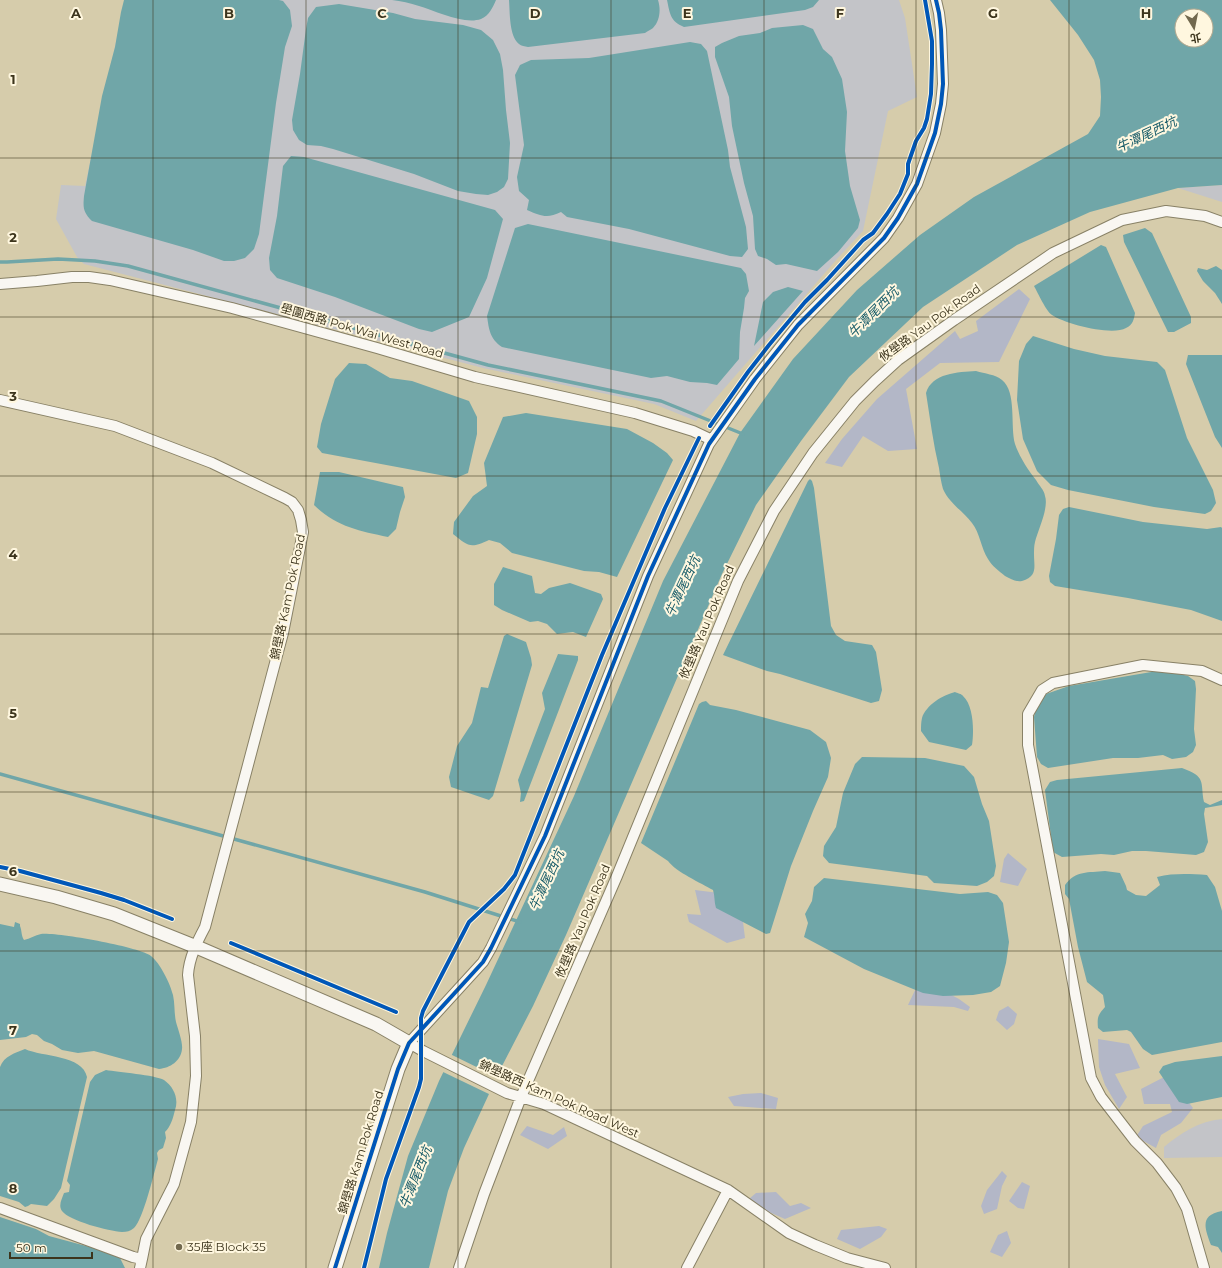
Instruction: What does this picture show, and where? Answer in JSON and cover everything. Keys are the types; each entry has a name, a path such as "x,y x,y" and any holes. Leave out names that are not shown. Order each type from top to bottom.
{"street":[{"path":"0,884 56,897 114,914 195,946 376,1024 409,1043 483,962 491,948 544,836 648,576 712,440 755,379 798,325 884,238 898,218 915,188 935,133 942,91 943,47 936,0"},
{"name":"攸壆路 Yau Pok Road","path":"459,1268 484,1194 520,1097 617,876 738,581 774,511 813,453 855,401 898,360 1053,253 1122,220 1166,211 1205,216 1222,222"},
{"name":"壆圍西路 Pok Wai West Road","path":"0,284 72,277 89,277 110,280 232,308 378,348 475,377 635,413 693,431 712,440"},
{"name":"錦壆路 Kam Pok Road","path":"0,400 115,426 212,463 285,498 298,510 302,520 303,532 283,633 205,927 195,946"},
{"path":"1204,1268 1187,1209 1176,1188 1157,1163 1131,1136 1101,1097 1091,1078 1028,745 1028,714 1042,690 1053,682 1143,665 1202,671 1222,680"},
{"path":"0,1208 133,1256 141,1263 146,1239 174,1184 191,1122 196,1076 195,1036 188,966 195,946"},
{"name":"錦壆路西 Kam Pok Road West","path":"409,1043 422,1051 507,1093 544,1104 728,1190 789,1233 814,1245 847,1258 885,1268"},
{"name":"錦壆路 Kam Pok Road","path":"335,1268 396,1076 409,1043"},
{"path":"687,1268 728,1190"}],"shaded area":[{"path":"125,0 899,0 905,18 917,97 888,111 863,231 696,421 654,404 483,368 84,264 77,257 56,219 61,185 85,186"},
{"path":"1222,185 1222,202 1178,188"},
{"path":"1019,289 1030,299 999,362 940,363 906,389 917,449 888,451 863,436 842,467 825,463 842,439 877,399 955,331 960,339 978,331 976,321"},
{"path":"1008,853 1027,869 1018,886 1000,882 1004,859"},
{"path":"695,890 727,894 741,906 745,938 727,943 689,922 687,914 701,915"},
{"path":"917,986 938,988 959,999 970,1007 968,1011 954,1007 908,1005"},
{"path":"1008,1006 1017,1014 1014,1024 1007,1030 996,1020 999,1011"},
{"path":"1098,1039 1129,1044 1140,1068 1115,1074 1127,1097 1119,1109 1105,1085 1099,1067"},
{"path":"1168,1075 1193,1108 1181,1123 1161,1135 1156,1148 1136,1137 1143,1126 1172,1112 1170,1104 1144,1104 1141,1089"},
{"path":"761,1093 778,1098 776,1109 734,1106 728,1097 743,1094"},
{"path":"1222,1119 1222,1157 1164,1158 1164,1147 1177,1137 1198,1125"},
{"path":"527,1126 553,1135 564,1127 567,1136 548,1149 520,1135"},
{"path":"1002,1171 1007,1176 1002,1186 997,1209 984,1214 981,1206 987,1190"},
{"path":"1022,1182 1030,1186 1024,1209 1018,1208 1009,1201"},
{"path":"776,1192 790,1206 801,1203 811,1208 785,1219 753,1205 749,1199 756,1193"},
{"path":"879,1226 887,1229 881,1237 860,1249 837,1239 841,1230"},
{"path":"1007,1231 1011,1243 1002,1257 990,1252 998,1235"}],"water":[{"path":"124,0 279,0 283,1 290,10 292,26 285,47 276,103 259,234 254,249 245,258 234,261 224,261 193,250 92,221 85,212 84,196 102,96 115,47"},
{"path":"392,0 496,0 486,16 481,19 467,20 450,17 412,4"},
{"path":"509,0 658,0 660,11 655,25 652,29 645,33 528,47 520,45 513,35"},
{"path":"667,0 819,0 813,7 805,10 684,27 673,20"},
{"name":"牛潭尾西坑","path":"1050,0 1222,0 1222,185 1178,188 1090,212 1017,245 923,307 849,377 801,441 756,505 722,574 566,935 464,1148 448,1191 429,1268 379,1268 408,1156 439,1081 486,985 574,796 663,581 740,433 793,359 857,290 920,235 974,197 1088,134 1100,116 1100,80 1094,60 1078,35"},
{"path":"339,4 393,13 415,19 463,25 481,30 493,40 500,54 503,70 510,143 508,179 504,187 497,192 488,195 458,191 414,174 333,149 307,145 299,140 293,130 292,120 308,18 316,7"},
{"path":"803,25 813,29 823,49 832,57 842,79 847,112 845,151 850,186 860,220 858,228 838,252 817,271 786,264 776,265 767,259 758,256 755,249 753,216 744,183 732,126 729,97 715,57 715,47 739,36 760,33 772,28"},
{"path":"690,42 701,44 707,51 728,150 730,167 746,227 748,249 742,257 730,256 629,229 567,217 561,212 544,216 527,210 529,200 519,191 517,177 524,145 515,75 520,65 531,60 589,58"},
{"path":"291,156 304,157 495,210 503,219 487,278 469,317 432,332 419,329 335,297 277,278 270,270 269,258 277,216 283,166"},
{"path":"528,224 741,268 746,274 749,291 745,298 740,332 739,359 717,385 690,382 667,376 651,378 502,347 495,341 491,334 487,316 515,228"},
{"path":"1145,228 1152,233 1191,317 1191,323 1174,332 1168,332 1124,242 1123,235"},
{"path":"1101,245 1106,247 1135,313 1132,324 1119,330 1110,331 1089,328 1067,322 1052,315 1042,302 1034,286"},
{"path":"1216,266 1222,270 1222,304 1215,293 1203,281 1197,271 1198,268 1207,270"},
{"path":"788,287 803,291 754,346 763,302 773,292"},
{"path":"1033,336 1074,349 1105,356 1157,362 1165,370 1187,438 1213,490 1216,503 1211,511 1205,514 1154,507 1068,490 1051,485 1037,471 1023,439 1017,400 1019,361 1026,344"},
{"path":"1188,355 1222,355 1222,448 1215,437 1186,364"},
{"path":"349,363 366,364 390,378 412,381 469,401 477,417 477,434 468,473 456,478 322,453 317,447 321,424 335,379"},
{"path":"976,371 996,376 1007,385 1010,393 1015,444 1024,463 1043,489 1045,496 1046,507 1034,545 1033,574 1022,581 1015,581 1005,576 992,564 986,555 975,527 952,503 943,489 933,440 926,393 929,386 934,381 946,375"},
{"path":"526,413 627,429 653,443 667,453 673,460 617,577 599,572 584,571 512,553 500,543 489,540 477,545 466,544 453,534 454,522 473,496 487,486 484,463 503,417"},
{"path":"320,472 339,472 403,487 405,497 396,529 388,537 377,535 348,527 322,512 314,505"},
{"path":"810,479 814,488 831,626 836,635 845,641 872,645 876,652 882,690 879,701 871,703 767,671 723,655"},
{"path":"1069,507 1143,522 1207,529 1221,527 1222,621 1191,610 1055,586 1050,582 1049,576 1059,515 1063,509"},
{"path":"503,567 532,576 535,593 541,594 549,588 570,583 601,594 603,599 586,637 573,632 557,634 547,624 538,621 530,622 494,605 494,584"},
{"path":"507,634 526,642 532,665 493,796 489,800 451,787 449,777 457,746 472,723 481,687 488,688 504,636"},
{"path":"558,654 578,656 578,660 524,801 520,802 521,793 518,780 545,709 542,693"},
{"path":"1163,670 1188,676 1195,681 1194,729 1196,745 1193,752 1186,757 1172,759 1163,755 1138,758 1113,758 1048,768 1041,764 1037,757 1034,717 1037,702 1046,694 1069,686"},
{"path":"955,692 962,695 967,700 971,712 973,726 972,745 966,750 929,742 921,731 922,718 927,709 940,698"},
{"path":"706,701 710,705 736,710 810,730 826,742 831,758 828,777 791,866 770,933 766,934 716,908 713,890 683,873 641,843 699,704"},
{"path":"862,757 925,758 964,766 974,777 989,821 996,866 994,876 987,882 977,886 934,883 927,876 829,863 823,856 824,846 836,827 843,793 855,764"},
{"path":"1182,768 1199,777 1202,785 1204,802 1210,805 1222,800 1222,805 1205,808 1204,814 1208,842 1204,852 1196,855 1132,851 1114,855 1101,854 1062,857 1053,852 1045,790 1050,782 1057,780"},
{"path":"1105,871 1120,873 1127,890 1136,895 1146,896 1160,885 1157,877 1176,874 1207,875 1215,887 1222,911 1222,1042 1152,1055 1143,1049 1131,1032 1127,1030 1103,1032 1098,1028 1098,1016 1105,1007 1103,995 1087,982 1078,947 1069,899 1065,894 1065,885 1069,880 1083,873"},
{"path":"824,878 960,894 988,892 997,895 1003,903 1009,942 1006,963 1000,986 991,992 973,995 943,996 923,993 864,969 804,937 808,923 805,914 812,901 814,887"},
{"path":"15,922 20,924 24,940 41,934 63,935 131,948 151,956 158,963 170,985 173,995 175,1019 182,1046 180,1057 171,1065 159,1069 94,1051 78,1053 62,1050 44,1041 37,1035 32,1034 26,1037 0,1040 0,924 14,927"},
{"path":"25,1049 78,1064 84,1070 87,1077 61,1188 54,1199 47,1206 31,1204 25,1207 19,1202 0,1196 0,1067 4,1060"},
{"path":"1222,1056 1222,1097 1187,1104 1179,1102 1159,1072 1163,1066 1175,1062"},
{"path":"106,1070 145,1075 164,1080 173,1090 176,1098 176,1106 173,1116 170,1125 165,1132 166,1138 163,1148 157,1153 158,1159 141,1216 134,1228 125,1232 108,1230 81,1222 66,1215 60,1206 64,1193 69,1192 70,1185 67,1181 90,1082 95,1075"},
{"path":"1222,1211 1222,1253 1218,1247 1211,1245 1207,1234 1206,1224 1207,1219 1210,1216"},
{"path":"0,1217 36,1229 49,1236 112,1253 120,1258 125,1268 0,1268"}],"pier":[{"path":"450,1054 499,1078 491,1095 441,1071"}],"waterway":[{"path":"0,262 58,259 95,261 128,266 488,365 661,401 743,434"},
{"path":"0,774 425,892 520,922"}],"cycle path":[{"path":"710,426 769,345 805,302 863,240 873,233 900,194 908,174 908,164 916,141 924,128 927,119 931,94 932,41 925,0"},
{"path":"335,1268 398,1069 409,1043 483,962 491,948 545,836 648,576 709,444 755,379 798,325 884,238 898,218 917,184 935,133 941,104 943,84 941,30 936,0"},
{"path":"364,1268 386,1179 421,1079 421,1018 423,1011 469,922 504,889 515,875 602,655 665,508 699,438"},
{"path":"0,867 101,893 124,900 172,919"},
{"path":"231,943 396,1012"}],"place":[{"name":"35座 Block 35","path":"179,1247"}]}
